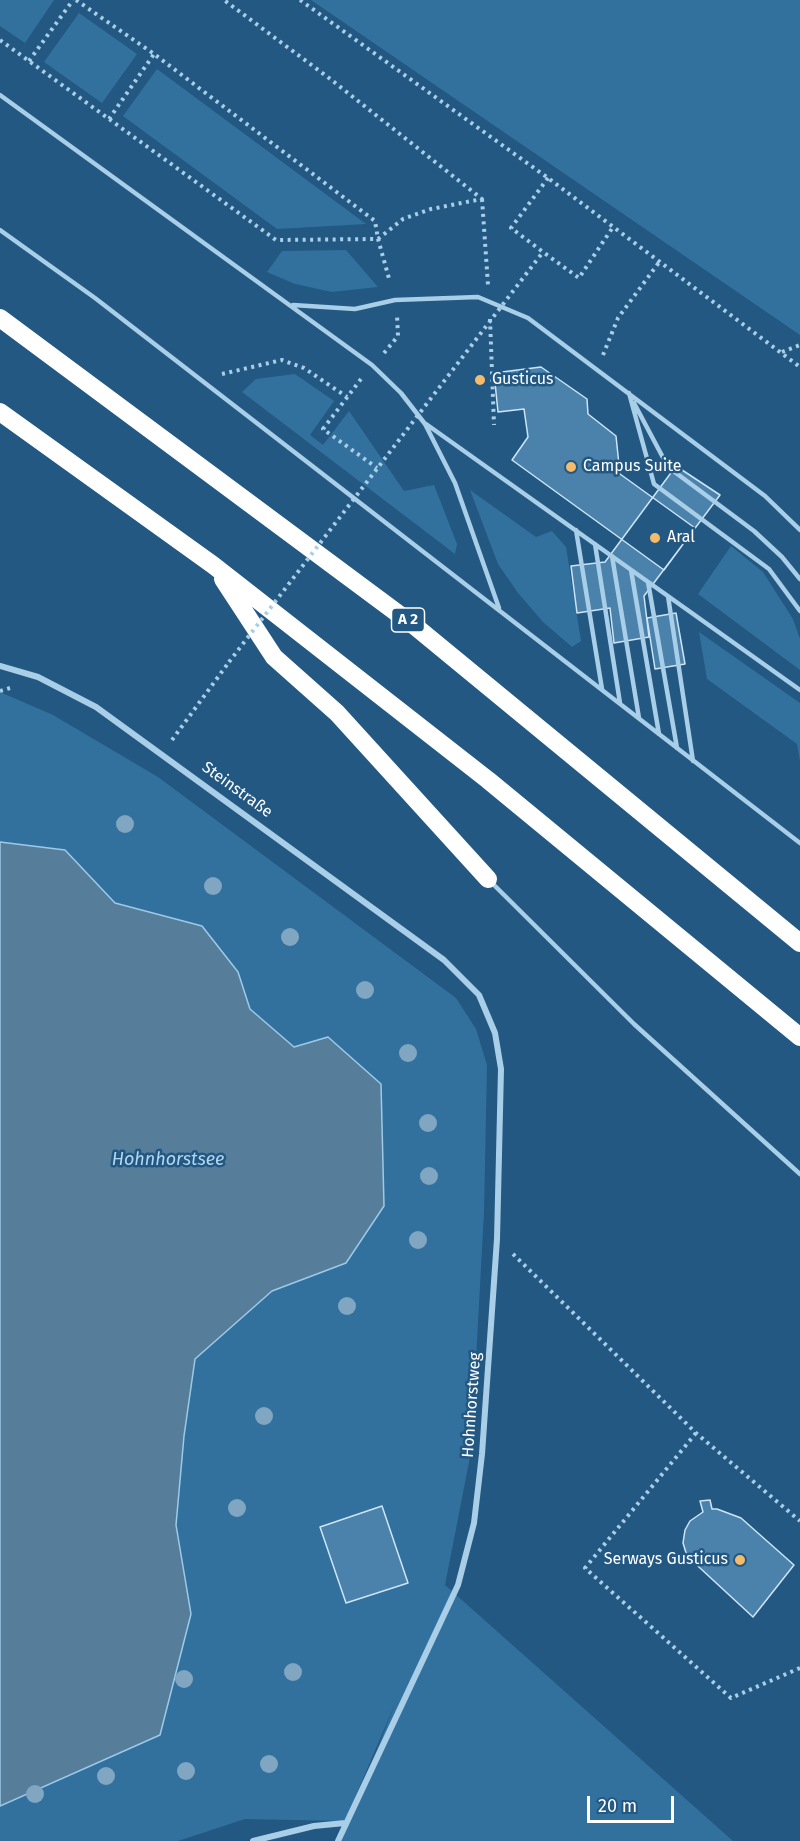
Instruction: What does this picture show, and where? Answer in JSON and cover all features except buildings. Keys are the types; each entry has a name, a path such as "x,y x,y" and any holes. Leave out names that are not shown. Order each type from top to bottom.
{"highway":[{"name":"A 2","path":"0,318 416,627 800,943"},
{"path":"0,412 213,565 488,780 800,1037"},
{"path":"213,565 274,657 337,713 488,879"}],"street":[{"name":"Steinstraße","path":"0,666 38,677 96,707 444,960"},
{"name":"Hohnhorstweg","path":"338,1840 461,1575 474,1523 482,1454 497,1239 501,1069 495,1033 479,995 444,960"},
{"path":"253,1841 314,1826 345,1823"}],"lane":[{"path":"0,94 372,365 425,424 800,690"},
{"path":"0,230 210,386 800,843"},
{"path":"292,305 355,309 403,300 478,297 528,318 765,496 800,530"},
{"path":"629,393 668,467 754,531 782,557 800,579"},
{"path":"629,393 654,484 769,569 800,611"},
{"path":"425,424 455,483 499,608"},
{"path":"576,530 602,689"},
{"path":"595,544 620,703"},
{"path":"612,556 639,718"},
{"path":"632,570 659,734"},
{"path":"648,581 677,748"},
{"path":"668,596 693,761"},
{"path":"488,879 634,1024 800,1174"},
{"path":"331,1841 338,1840"}],"path":[{"path":"29,60 74,0 154,54 375,221 390,282"},
{"path":"0,40 276,240 378,239 403,219 431,208 482,199 329,78 224,0"},
{"path":"300,0 548,178 800,367"},
{"path":"109,119 154,54"},
{"path":"548,178 511,228 579,278 613,227"},
{"path":"162,753 543,252"},
{"path":"597,368 618,318 660,261"},
{"path":"377,361 398,336 397,314"},
{"path":"781,352 800,345"},
{"path":"210,386 222,374 282,360 304,368 347,397"},
{"path":"362,379 324,429 377,468"},
{"path":"497,1239 696,1433 800,1521"},
{"path":"696,1433 585,1568 731,1698 800,1668"}],"shaded area":[{"path":"0,0 54,0 25,43 0,26"},
{"path":"311,0 800,0 800,335"},
{"path":"79,13 137,54 102,103 44,62"},
{"path":"157,69 366,224 277,229 123,116"},
{"path":"346,250 378,287 332,292 295,284 267,272 282,251"},
{"path":"295,374 334,401 310,435 323,445 349,411 404,491 434,485 457,544 455,554 242,392 256,379"},
{"path":"470,490 536,537 552,531 566,547 581,641 572,647 543,622 518,593 498,564"},
{"path":"731,546 763,572 793,619 800,639 800,670 698,594"},
{"path":"699,632 800,703 800,761 797,744 707,679"},
{"path":"0,692 53,715 158,777 456,998 476,1029 487,1065 484,1212 471,1452 445,1585 733,1841 341,1841 397,1699 345,1821 245,1819 178,1841 0,1841"}],"water":[{"name":"Hohnhorstsee","path":"0,842 65,850 115,903 202,926 238,972 250,1009 294,1047 328,1037 381,1084 384,1206 346,1263 272,1291 195,1359 184,1436 176,1525 191,1614 160,1735 0,1806"}],"place":[{"name":"Gusticus","path":"480,380"},
{"name":"Campus Suite","path":"571,467"},
{"name":"Aral","path":"655,538"},
{"name":"Serways Gusticus","path":"740,1560"}]}
